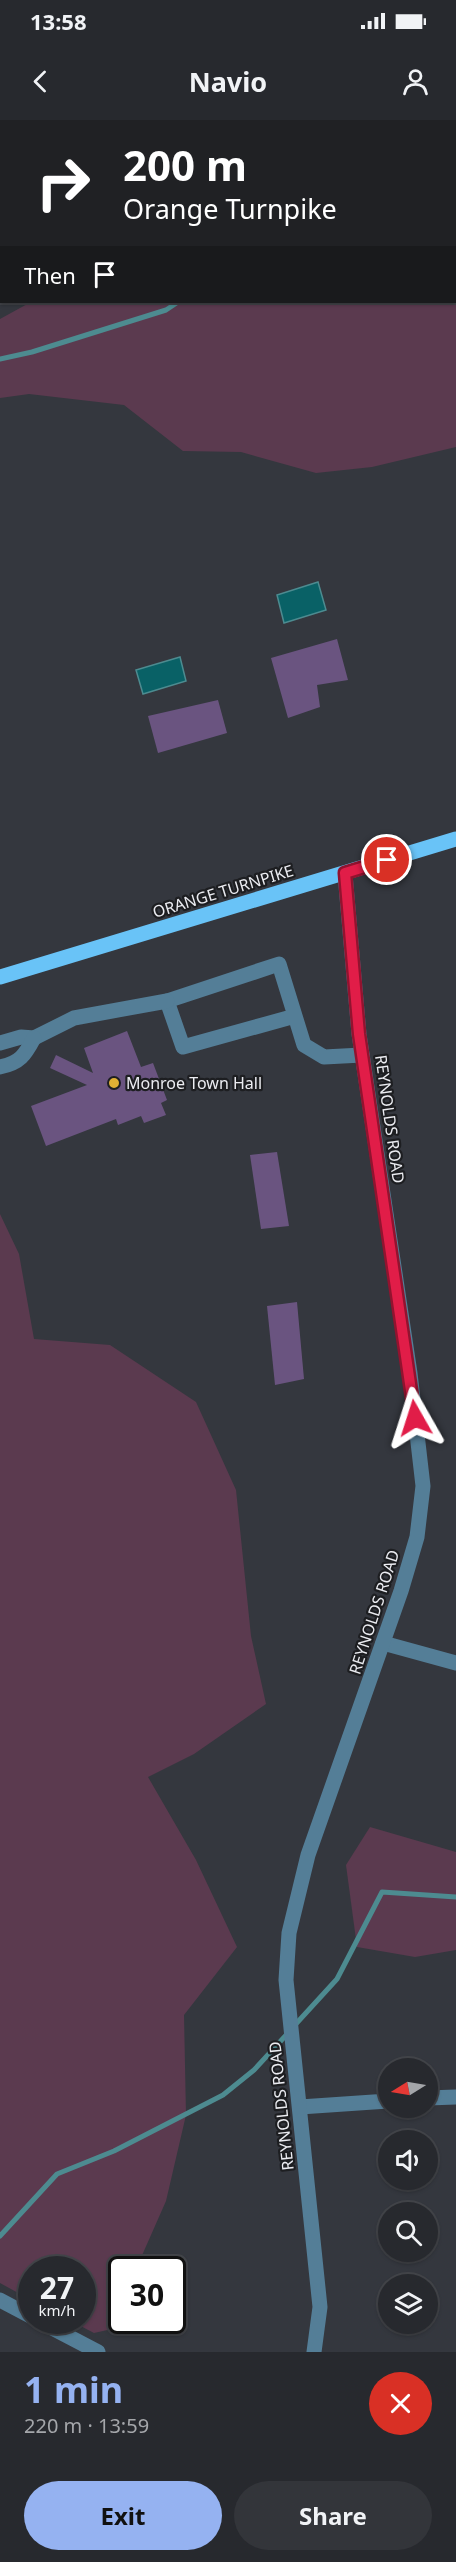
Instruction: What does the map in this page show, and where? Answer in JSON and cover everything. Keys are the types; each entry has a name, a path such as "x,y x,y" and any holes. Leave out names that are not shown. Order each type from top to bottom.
{"main road":[{"name":"ORANGE TURNPIKE","path":"0,977 456,839"}],"street":[{"name":"REYNOLDS ROAD","path":"314,2352 320,2307 286,1980 289,1933 308,1855 383,1643 417,1537 423,1486 410,1373 362,1055 345,873"},
{"path":"0,1043 21,1037 34,1038 74,1018 167,1001 279,964 304,1045 324,1057 362,1055"},
{"path":"167,1001 183,1047 295,1016"},
{"path":"0,1067 12,1065 23,1058 34,1038"},
{"path":"383,1643 456,1663"},
{"path":"438,2098 456,2097"},
{"path":"300,2107 378,2102"},
{"path":"0,2300 18,2310"},
{"path":"64,2334 98,2352"}],"shaded area":[{"path":"29,303 456,303 456,447 372,467 316,473 241,452 183,451 124,405 29,394 0,398 0,319"},
{"path":"0,1214 19,1254 34,1339 110,1345 196,1402 236,1490 251,1636 266,1704 194,1754 148,1777 196,1860 237,1947 184,2015 186,2115 166,2201 142,2256 108,2256 108,2330 96,2333 96,2256 18,2256 18,2293 0,2283"},
{"path":"370,1827 456,1852 456,1950 415,1957 357,1947 346,1865"}],"water":[{"path":"318,582 326,610 284,623 277,595"},
{"path":"180,657 186,681 143,694 136,670"}],"building":[{"path":"337,639 348,680 317,685 320,707 288,718 271,658"},
{"path":"218,700 227,733 158,753 148,716"},
{"name":"Monroe Town Hall","path":"127,1031 141,1067 153,1063 167,1100 161,1103 166,1115 144,1123 141,1116 118,1125 116,1119 46,1146 31,1106 87,1085 50,1068 56,1055 93,1073 84,1048"},
{"path":"277,1152 289,1226 261,1229 250,1155"},
{"path":"297,1302 304,1379 275,1385 267,1306"}],"waterway":[{"path":"0,359 32,352 166,310 176,303"},
{"path":"294,2026 337,1979 382,1892 456,1897"},
{"path":"0,2236 57,2174 114,2151 223,2095 254,2070 288,2033"}],"place":[{"name":"Monroe Town Hall","path":"114,1083"}],"route":[{"path":"387,860 345,873 359,1034 415,1418"}]}
